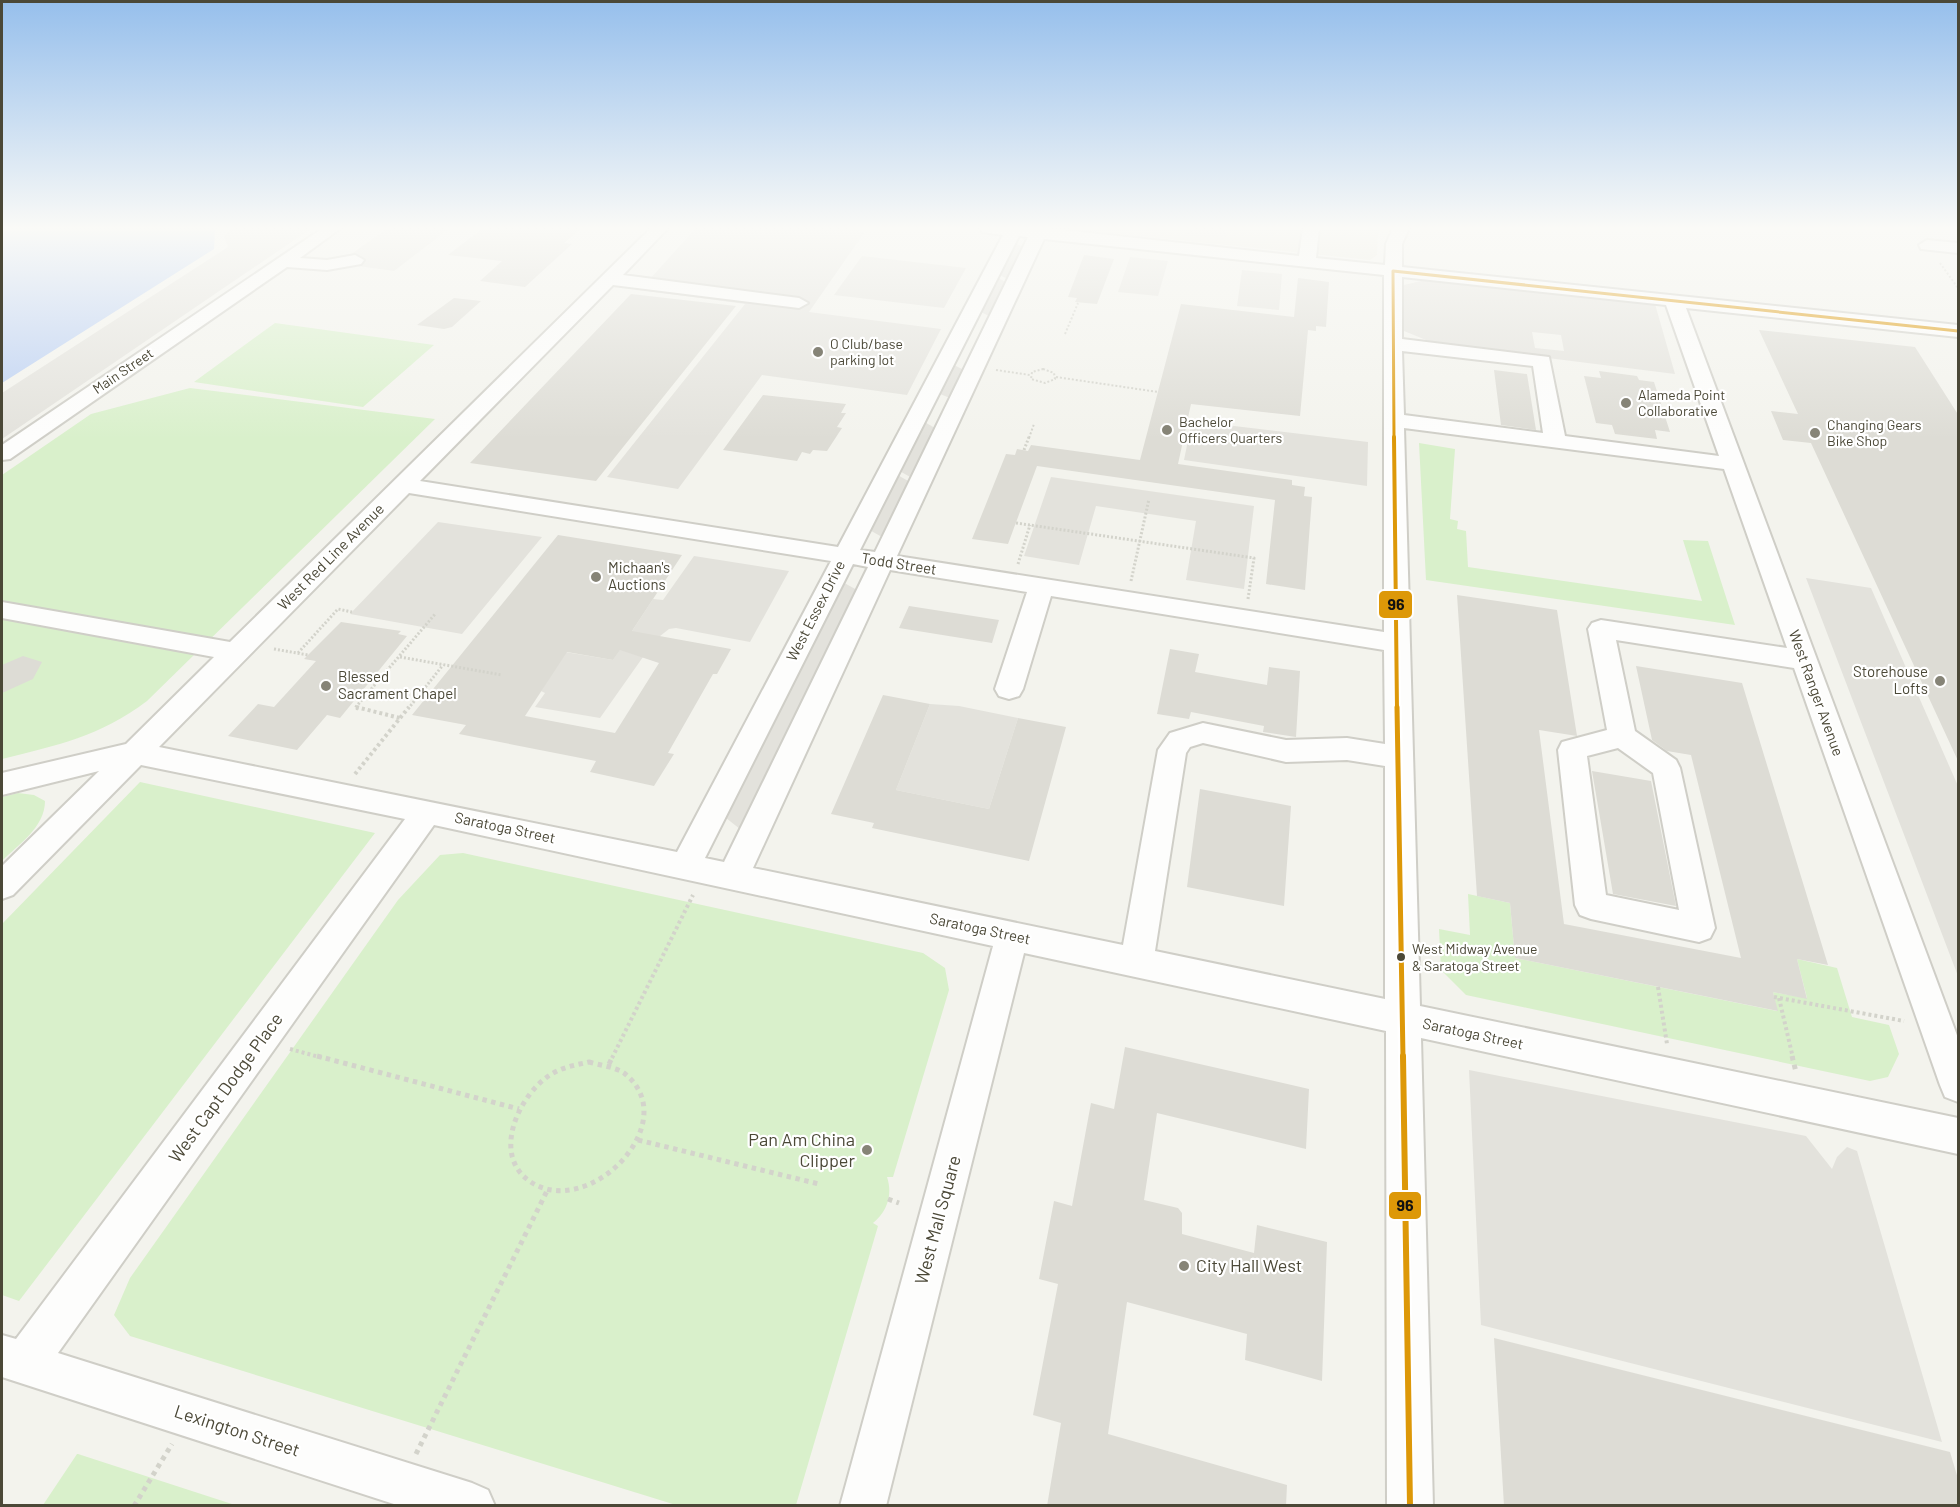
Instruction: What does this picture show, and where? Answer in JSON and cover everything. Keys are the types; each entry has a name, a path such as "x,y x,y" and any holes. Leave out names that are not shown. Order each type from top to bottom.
{"street":[{"name":"Main Street","path":"2,454 229,298"},
{"name":"West Red Line Avenue","path":"2,886 590,298"},
{"path":"762,298 799,303"},
{"name":"West Essex Drive","path":"689,881 844,555 964,323 980,298"},
{"path":"733,876 993,327 1002,298"},
{"path":"1393,298 1397,757 1410,1506"},
{"path":"1649,298 1951,330 1958,352"},
{"name":"West Ranger Avenue","path":"1674,301 1959,1085"},
{"path":"964,323 993,327"},
{"path":"1393,344 1542,362 1555,441"},
{"path":"919,409 952,414"},
{"path":"1394,420 1733,464"},
{"name":"Todd Street","path":"402,485 1396,643"},
{"path":"1009,689 1041,587"},
{"path":"2,610 236,651"},
{"path":"1622,736 1572,750 1591,905 1698,928 1666,768 1622,736 1601,629 1804,660"},
{"path":"1137,962 1173,750 1180,740 1203,733 1286,751 1347,749 1397,757"},
{"name":"Saratoga Street","path":"2,784 82,763 134,753 427,812 689,881 733,876 1959,1136"},
{"name":"West Capt Dodge Place","path":"13,1360 427,812"},
{"name":"West Mall Square","path":"863,1506 1012,935"},
{"name":"Lexington Street","path":"13,1360 472,1506"}],"path":[{"path":"1065,334 1078,303"},
{"path":"986,369 1030,375 1043,369 1054,373 1056,377"},
{"path":"1030,375 1034,381 1041,383 1049,382 1056,377 1158,392"},
{"path":"1024,450 1034,424"},
{"path":"1129,587 1149,499"},
{"path":"1016,523 1254,558 1247,605"},
{"path":"1016,570 1030,525"},
{"path":"298,653 338,609 352,612"},
{"path":"400,718 355,708 436,613"},
{"path":"399,657 502,675"},
{"path":"338,794 443,665"},
{"path":"609,1064 689,881"},
{"path":"1658,987 1667,1048"},
{"path":"1797,1075 1777,998 1937,1027"},
{"path":"283,1048 519,1109"},
{"path":"589,1062 609,1064 631,1076 641,1092 645,1111 638,1140 616,1169 600,1180 565,1190 548,1189 532,1182 520,1173 513,1159 510,1142 519,1109 532,1090 549,1076 569,1066 589,1062"},
{"path":"638,1140 819,1184"},
{"path":"423,1441 548,1189"},
{"path":"888,1199 899,1203"},
{"path":"134,1506 189,1416"}],"green space":[{"path":"275,323 434,345 363,407 194,382"},
{"path":"190,388 435,419 147,701 112,723 78,738 2,759 2,475 91,414"},
{"path":"1419,443 1455,449 1450,519 1458,521 1457,529 1466,531 1468,567 1702,601 1683,540 1708,541 1735,625 1426,580"},
{"path":"140,782 375,833 19,1301 2,1295 2,924"},
{"path":"18,793 34,795 45,801 44,810 36,827 2,861 2,797"},
{"path":"463,853 923,953 945,968 949,990 893,1177 887,1177 888,1203 873,1223 878,1226 796,1505 676,1505 130,1336 114,1315 130,1278 398,900 440,855"},
{"path":"1468,894 1510,903 1515,958 1777,1011 1773,992 1807,998 1797,959 1837,968 1852,1017 1889,1025 1899,1054 1888,1077 1870,1081 1466,995 1441,970 1439,929 1470,935"},
{"path":"78,1454 235,1505 43,1505"}],"shaded area":[{"path":"149,298 209,298 2,439 2,393"},
{"name":"O Club/base parking lot","path":"702,298 819,298 809,312 941,329 907,395 762,375 678,489 607,477 745,304"},
{"path":"862,298 949,298 944,308"},
{"path":"983,298 998,298 989,316 977,310"},
{"path":"1238,298 1280,298 1279,310 1237,306"},
{"path":"1404,298 1601,298 1655,304 1675,374 1436,344 1404,331","holes":["1532,332 1561,335 1564,351 1535,348"]},
{"path":"950,363 964,370 950,398 935,392"},
{"path":"921,420 935,428 912,478 896,469"},
{"path":"1192,421 1368,442 1367,486 1184,460"},
{"path":"894,473 910,482 882,537 866,528"},
{"path":"1051,477 1254,506 1244,589 1186,580 1196,521 1096,506 1079,565 1024,556"},
{"path":"438,522 542,537 462,634 350,614"},
{"path":"694,556 789,571 750,642 676,628 669,629 655,640 600,718 535,707 545,693 541,691 565,652 613,660 653,599 663,600"},
{"path":"1806,578 1871,588 1958,786 1958,976"},
{"path":"839,580 857,590 740,829 721,814"},
{"path":"930,704 959,706 1018,718 989,809 896,790"},
{"path":"1469,1070 1806,1136 1832,1169 1837,1157 1847,1147 1857,1151 1942,1442 1481,1325"}],"water":[{"path":"2,298 136,298 2,383"}],"building":[{"path":"454,298 481,301 452,327 444,329 417,325"},
{"path":"627,298 669,298 736,306 596,481 470,463"},
{"path":"1077,298 1099,298 1097,304 1075,302"},
{"name":"Bachelor Officers Quarters","path":"1296,298 1328,298 1326,327 1316,326 1316,331 1308,330 1300,416 1191,404 1178,464 1292,480 1292,485 1305,487 1304,496 1312,497 1305,590 1266,584 1275,500 1037,466 1008,544 972,539 1006,454 1015,455 1017,449 1028,451 1031,445 1140,460 1181,304 1294,317"},
{"path":"1759,330 1915,347 1959,416 1959,763 1811,443 1783,440 1771,411 1798,414"},
{"path":"1494,370 1527,374 1536,430 1501,425"},
{"name":"Alameda Point Collaborative","path":"1599,371 1637,376 1639,380 1654,382 1670,432 1655,430 1657,439 1615,434 1612,425 1596,423 1584,376 1601,378"},
{"path":"763,395 846,404 841,413 846,413 837,427 842,428 827,451 813,450 810,454 802,452 797,461 723,450"},
{"path":"558,535 682,555 632,631 731,649 717,674 713,674 668,753 674,754 654,786 590,772 596,761 459,734 466,725 412,715","holes":["620,650 659,663 615,733 525,716 567,652 613,660"]},
{"path":"1457,595 1557,610 1577,736 1539,730 1564,924 1741,958 1691,755 1667,751 1652,740 1636,666 1742,683 1828,965 1797,959 1807,999 1773,992 1778,1011 1515,958 1510,903 1477,896"},
{"path":"909,606 999,620 992,643 899,628"},
{"name":"Blessed Sacrament Chapel","path":"341,622 401,631 398,634 407,636 340,718 327,715 297,750 228,736 258,704 274,707 316,661 304,659"},
{"path":"1170,649 1199,654 1195,672 1267,685 1269,667 1300,671 1296,737 1263,732 1264,726 1191,712 1189,719 1157,714"},
{"path":"23,656 42,662 33,679 2,693 2,665"},
{"path":"883,695 930,704 896,790 989,809 1018,718 1066,727 1029,861 872,828 874,823 831,814"},
{"path":"1592,771 1651,781 1676,906 1613,894"},
{"path":"1200,789 1291,806 1284,906 1187,887"},
{"name":"City Hall West","path":"1125,1047 1309,1089 1306,1149 1157,1113 1144,1200 1178,1208 1182,1213 1182,1234 1254,1253 1257,1225 1327,1242 1322,1381 1245,1360 1247,1334 1127,1302 1108,1434 1287,1485 1286,1506 1047,1506 1061,1423 1033,1415 1058,1284 1039,1279 1054,1201 1072,1206 1091,1103 1114,1109"},
{"path":"1494,1338 1950,1452 1959,1482 1959,1506 1504,1506"}],"transit line":[{"name":"96","path":"1393,298 1396,643 1410,1506"},
{"name":"96","path":"1650,298 1958,331"}],"place":[{"name":"O Club/base parking lot","path":"818,352"},
{"name":"Alameda Point Collaborative","path":"1626,403"},
{"name":"Bachelor Officers Quarters","path":"1167,430"},
{"name":"Changing Gears Bike Shop","path":"1815,433"},
{"name":"Michaan's Auctions","path":"596,577"},
{"name":"Storehouse Lofts","path":"1940,681"},
{"name":"Blessed Sacrament Chapel","path":"326,686"},
{"name":"West Midway Avenue & Saratoga Street","path":"1401,957"},
{"name":"Pan Am China Clipper","path":"867,1150"},
{"name":"City Hall West","path":"1184,1266"}]}
